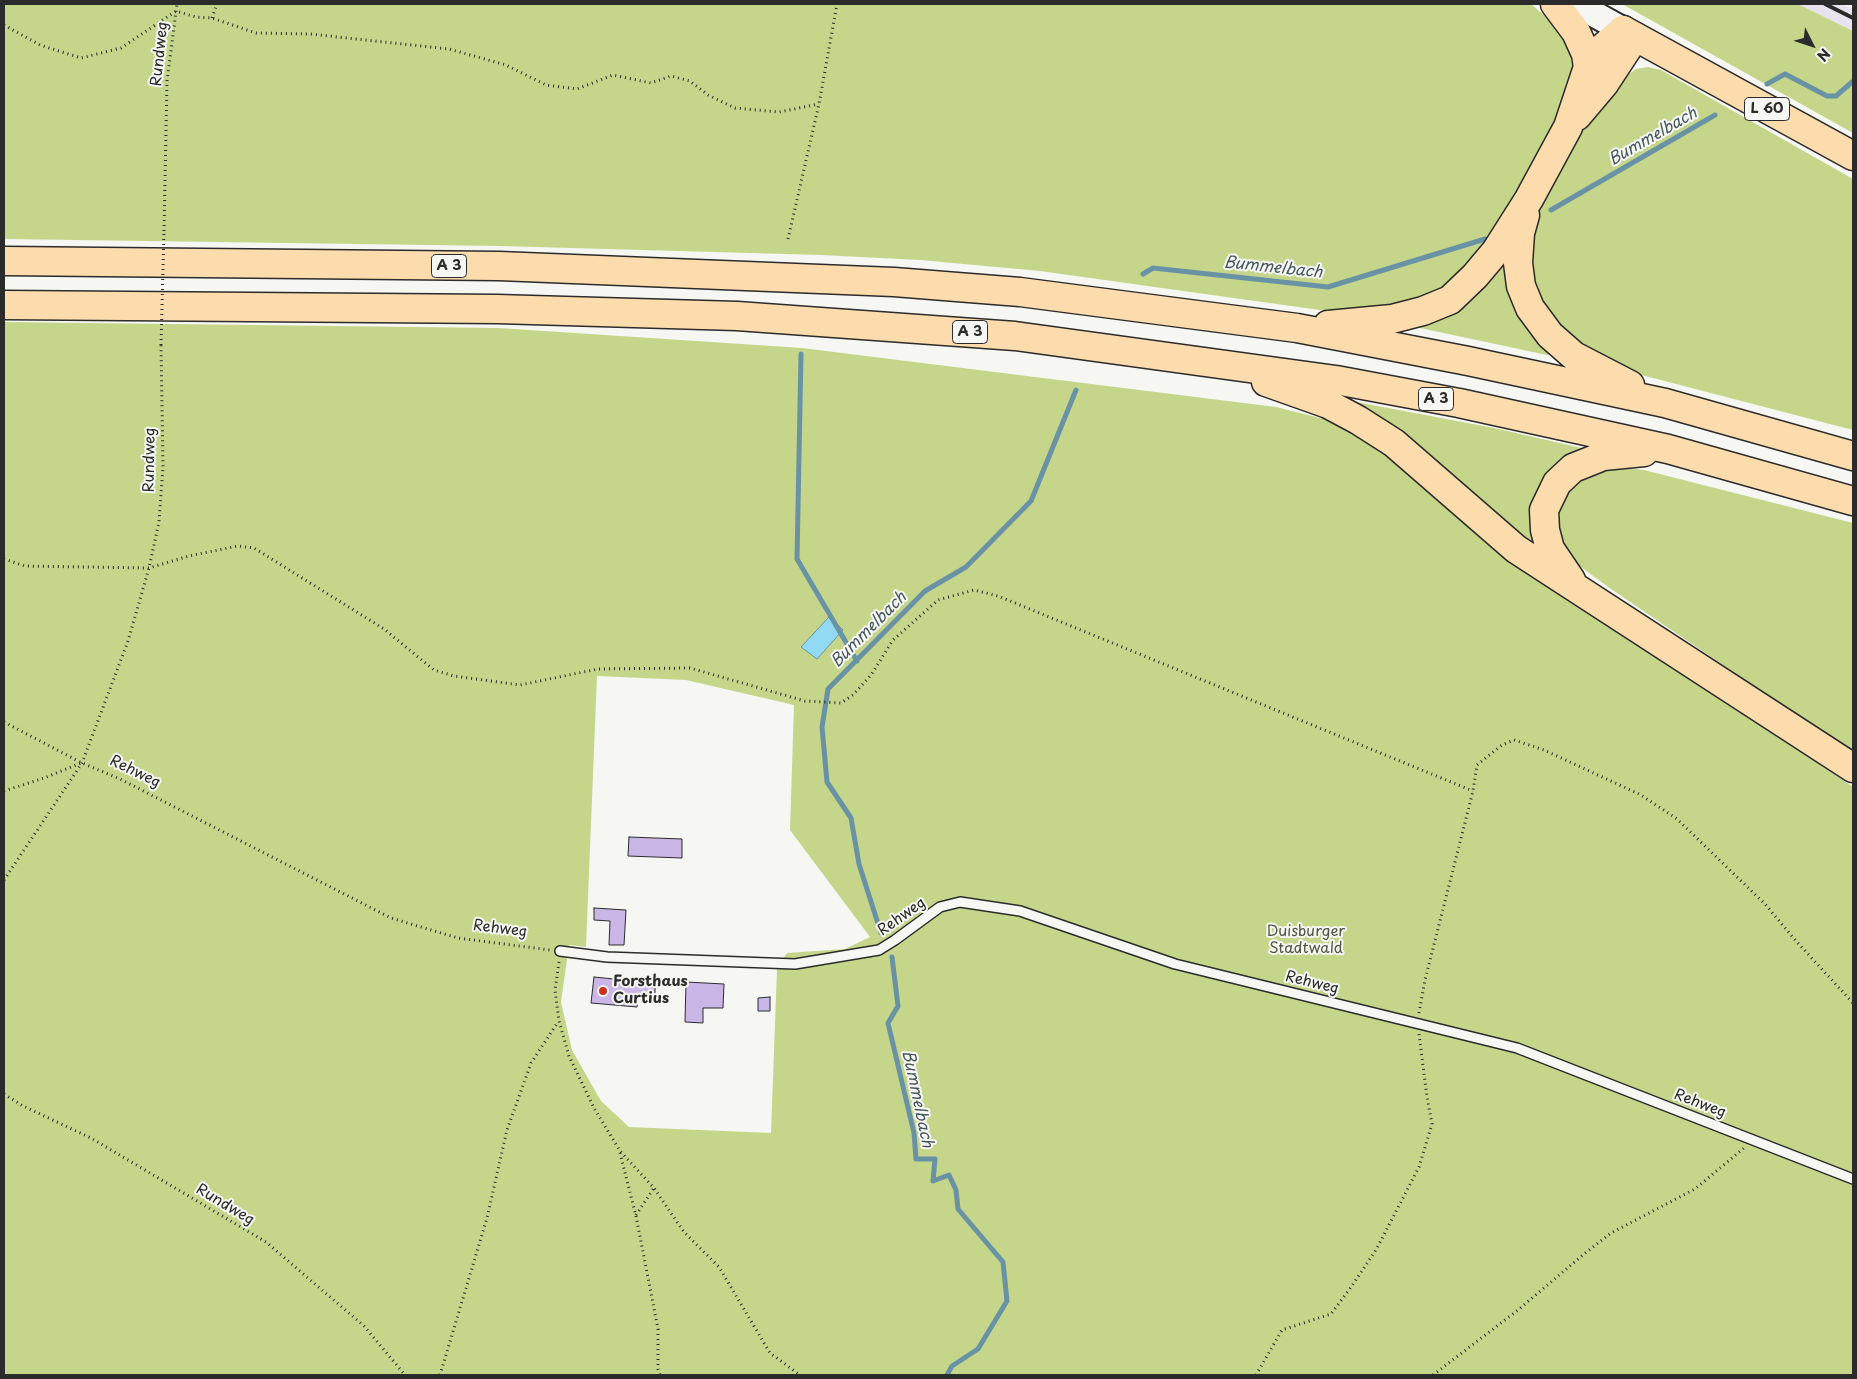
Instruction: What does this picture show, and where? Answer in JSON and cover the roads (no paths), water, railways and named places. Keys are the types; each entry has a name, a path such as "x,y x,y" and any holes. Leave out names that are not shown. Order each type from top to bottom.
{"main road":[{"path":"1555,4 1576,32 1586,54 1588,67"},
{"name":"L 60","path":"1576,4 1853,156"},
{"path":"1298,328 1392,319 1423,311 1450,300 1475,276 1496,251 1529,199 1568,127 1588,67 1600,50 1629,34"},
{"path":"1568,127 1604,84 1629,34"},
{"path":"1529,199 1520,234 1518,263 1521,286 1530,308 1550,335 1574,356 1665,403"},
{"name":"A 3","path":"4,261 499,266 894,282 1020,292 1298,328 1468,360 1665,403 1853,456"},
{"name":"A 3","path":"4,305 498,309 737,316 1015,336 1336,380 1459,403 1668,449 1853,501"},
{"path":"1203,361 1328,404 1358,420 1394,443 1516,549 1853,768"},
{"path":"1576,587 1550,549 1545,530 1544,510 1557,483 1573,468 1603,456 1668,449"}],"lane":[{"name":"Rehweg","path":"560,951 607,957 794,964 878,950 896,940 940,907 960,902 1020,911 1175,964 1517,1048 1853,1179"}],"water":[{"path":"829,617 843,630 817,659 801,647"}],"waterway":[{"name":"Bummelbach","path":"1767,84 1785,74 1827,96 1836,96 1852,82"},
{"name":"Bummelbach","path":"1551,210 1715,115"},
{"name":"Bummelbach","path":"1143,274 1153,268 1328,287 1485,239"},
{"path":"801,354 797,559 857,661"},
{"name":"Bummelbach","path":"881,933 859,864 851,818 827,782 822,727 828,689 925,591 966,567 1031,501 1076,390"},
{"name":"Bummelbach","path":"892,957 898,1006 888,1023 914,1133 916,1159 935,1159 933,1181 949,1175 956,1190 958,1209 1003,1262 1007,1301 978,1349 952,1366 947,1375"}],"railway":[{"path":"1825,4 1853,18"}],"place":[{"name":"Forsthaus Curtius","path":"603,991"}],"park label":[{"name":"Duisburger Stadtwald","path":"1306,940"}]}
